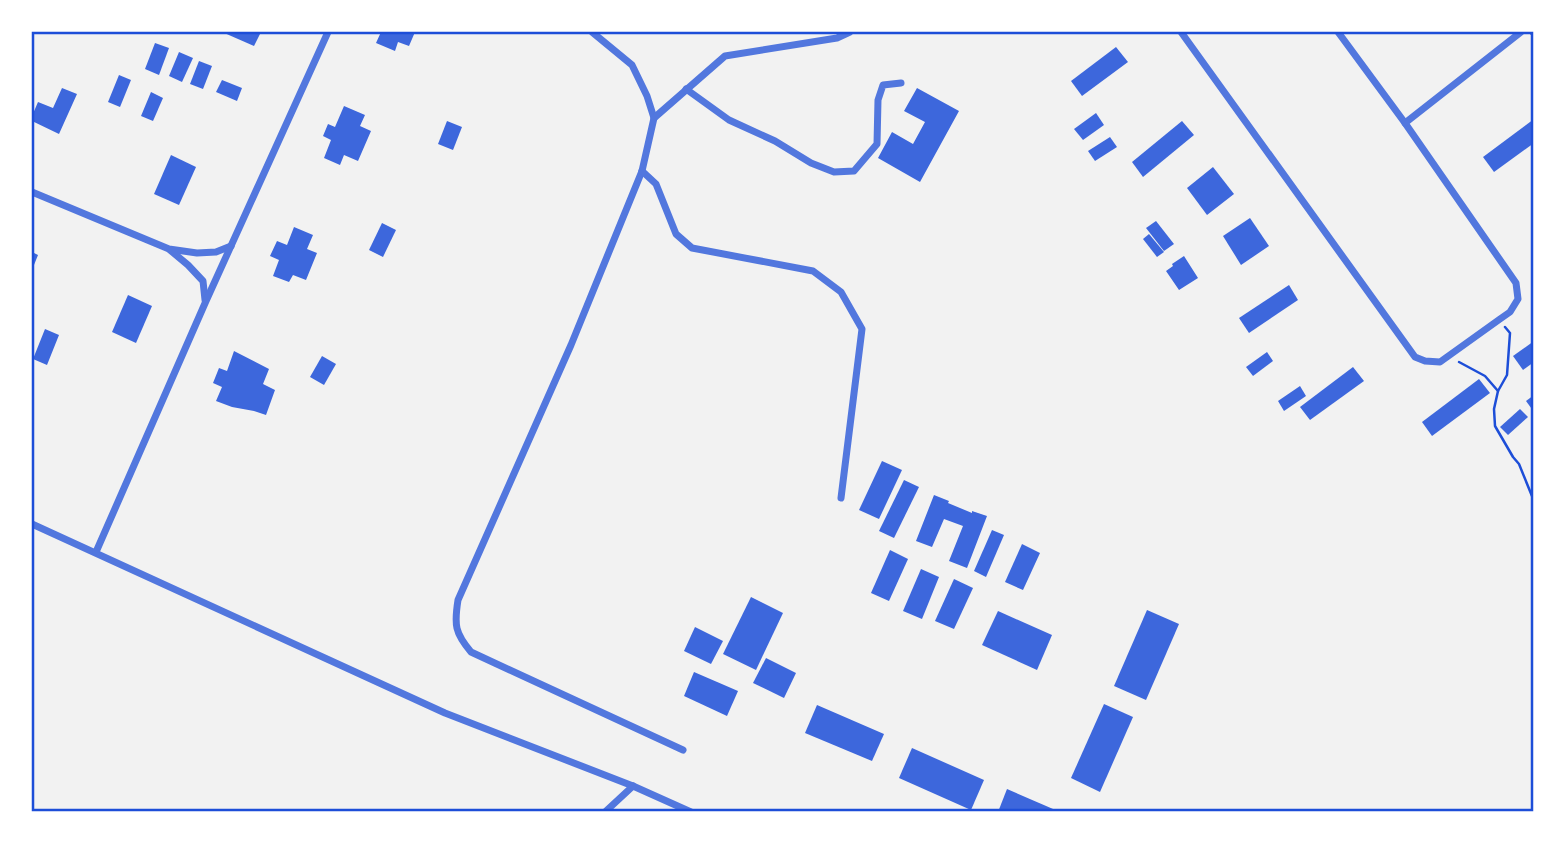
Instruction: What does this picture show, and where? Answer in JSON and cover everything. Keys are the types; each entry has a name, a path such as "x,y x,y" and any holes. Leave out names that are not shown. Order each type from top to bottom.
{"street":[{"path":"96,552 205,301 328,32"},
{"path":"593,32 632,65 647,96 653,118 642,171 571,345 458,600 455,618 459,638 471,652 683,750"},
{"path":"653,118 725,56 837,38 850,32"},
{"path":"1181,32 1415,357 1440,362 1510,312 1518,299 1516,283 1338,32"},
{"path":"1405,123 1521,32"},
{"path":"686,89 729,120 775,141 811,163 835,172 855,171 877,144 878,100 883,85 901,83"},
{"path":"642,171 656,184 676,234 692,247 813,271 841,292 862,329 841,498"},
{"path":"32,192 169,249 197,253 216,252 231,246"},
{"path":"169,249 203,281 205,301"},
{"path":"32,524 445,713 691,811"},
{"path":"605,811 633,786"}],"path":[{"path":"1500,319 1510,333 1507,375 1498,391 1494,410 1495,426 1519,464 1534,502"},
{"path":"1449,356 1485,376 1498,391"}],"building":[{"path":"222,32 261,32 254,46"},
{"path":"381,32 415,32 409,46 398,42 395,51 376,43"},
{"path":"155,43 169,48 159,75 145,69"},
{"path":"1116,47 1128,62 1082,96 1071,81"},
{"path":"179,52 193,58 182,82 169,76"},
{"path":"199,61 212,66 203,89 190,84"},
{"path":"119,75 131,80 120,107 108,102"},
{"path":"222,80 242,88 237,101 216,92"},
{"path":"62,88 77,94 59,134 32,121 32,116 38,102 53,108"},
{"path":"917,88 959,111 920,182 878,158 892,132 913,144 925,122 904,111"},
{"path":"151,92 163,98 153,121 141,116"},
{"path":"344,106 365,115 360,126 371,131 358,161 344,155 340,165 324,158 331,140 323,136 328,124 335,127"},
{"path":"1096,113 1104,125 1083,140 1074,129"},
{"path":"1534,119 1534,143 1494,172 1483,157"},
{"path":"447,121 462,127 453,150 438,144"},
{"path":"1182,121 1194,135 1143,177 1132,162"},
{"path":"1110,137 1117,147 1095,161 1088,151"},
{"path":"171,155 196,167 179,205 154,194"},
{"path":"1213,167 1234,194 1207,215 1187,188"},
{"path":"1250,218 1269,246 1241,265 1223,236"},
{"path":"1156,221 1174,244 1164,251 1146,228"},
{"path":"382,223 396,230 383,257 369,250"},
{"path":"294,227 313,235 307,249 317,253 306,280 293,275 289,282 273,276 279,260 270,256 277,241 287,245"},
{"path":"1149,234 1164,252 1157,257 1143,239"},
{"path":"32,252 38,255 32,270"},
{"path":"1184,256 1198,278 1179,290 1166,271"},
{"path":"1289,285 1298,300 1249,333 1239,318"},
{"path":"128,295 152,306 136,343 112,332"},
{"path":"45,329 59,335 47,365 33,359"},
{"path":"1534,341 1534,362 1523,370 1513,356"},
{"path":"234,351 269,369 263,384 275,390 266,415 216,401 222,387 213,383 219,368 227,371"},
{"path":"1267,352 1273,361 1253,376 1246,367"},
{"path":"322,356 336,364 324,385 310,377"},
{"path":"1353,367 1364,381 1310,420 1300,407"},
{"path":"1479,379 1490,393 1432,436 1422,422"},
{"path":"1300,386 1306,396 1284,411 1278,401"},
{"path":"1534,395 1534,412 1526,401"},
{"path":"1520,409 1528,417 1508,435 1500,427"},
{"path":"882,461 902,470 879,519 859,510"},
{"path":"904,480 919,487 894,538 879,531"},
{"path":"934,495 972,513 987,516 967,568 949,561 963,526 944,519 932,547 916,541"},
{"path":"992,530 1004,535 986,577 974,571"},
{"path":"1022,544 1040,553 1023,590 1005,582"},
{"path":"890,550 908,559 889,601 871,593"},
{"path":"921,569 939,577 922,619 903,611"},
{"path":"954,579 973,588 954,629 935,621"},
{"path":"751,597 783,613 756,670 723,654"},
{"path":"1147,610 1179,624 1146,700 1114,686"},
{"path":"998,611 1052,635 1037,670 982,645"},
{"path":"695,627 723,641 711,664 684,651"},
{"path":"766,658 796,673 784,698 753,683"},
{"path":"694,672 738,691 727,716 684,696"},
{"path":"1104,704 1133,717 1100,792 1071,778"},
{"path":"817,705 884,734 872,761 805,733"},
{"path":"912,748 984,780 971,810 899,778"},
{"path":"1007,789 1060,812 998,812"}]}
